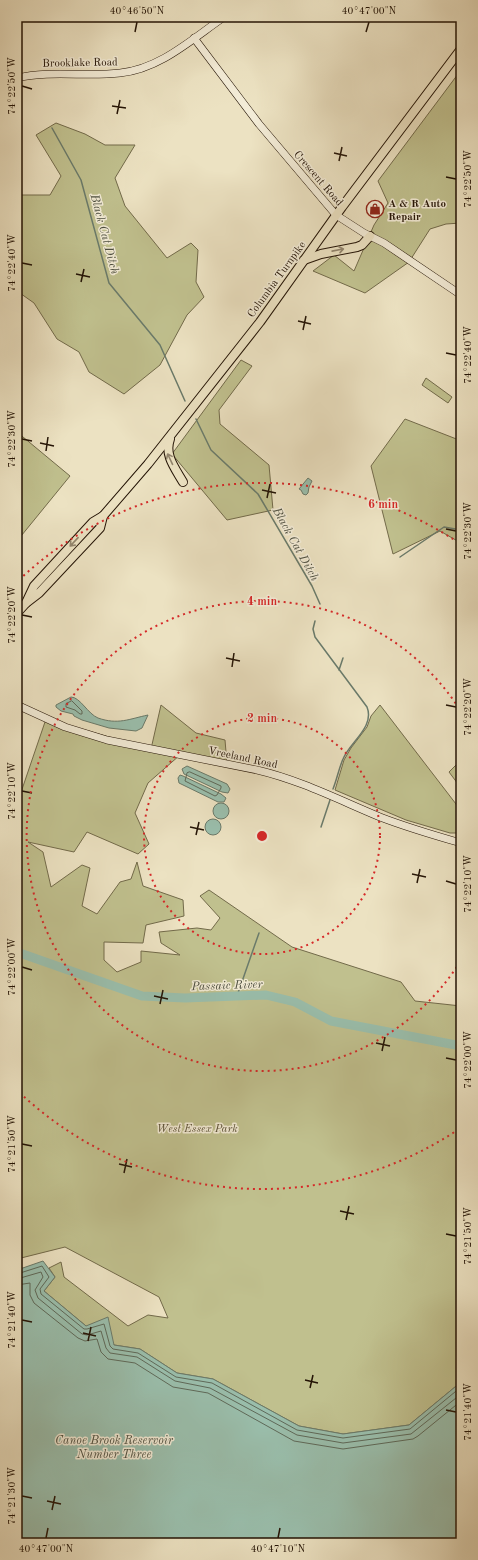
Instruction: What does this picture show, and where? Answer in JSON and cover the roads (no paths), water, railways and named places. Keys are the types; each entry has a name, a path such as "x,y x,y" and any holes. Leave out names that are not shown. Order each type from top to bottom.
{"main road":[{"name":"Columbia Turnpike","path":"17,613 26,603 39,593 100,528 103,516 126,491 260,322 336,215 461,50"},
{"path":"304,260 321,254 362,245 370,236"},
{"path":"171,434 167,445 167,452 183,482"}],"street":[{"name":"Brooklake Road","path":"17,78 47,73 114,74 134,71 160,61 224,17"},
{"name":"Crescent Road","path":"194,38 260,124 336,215 414,263 461,295"},
{"name":"Vreeland Road","path":"17,704 65,727 107,740 259,770 320,791 398,824 461,842"}],"water":[{"path":"308,478 312,481 306,495 299,489"},
{"path":"71,697 78,700 94,716 105,720 123,721 148,715 142,728 136,731 109,728 82,720 73,714 61,711 56,707 56,705"},
{"path":"187,766 227,784 230,789 228,793 222,792 184,774 182,769"},
{"path":"180,775 221,794 226,798 224,802 218,802 179,783 178,778"},
{"path":"221,803 228,808 229,811 224,818 221,819 214,814 213,811 218,804"},
{"path":"213,819 220,824 221,827 216,834 213,835 206,830 205,827 210,820"},
{"name":"Canoe Brook Reservoir Number Three","path":"43,1261 55,1277 44,1291 86,1326 108,1317 114,1345 140,1349 177,1373 213,1379 299,1426 343,1434 409,1425 461,1382 461,1543 17,1543 17,1270"}],"waterway":[{"name":"Black Cat Ditch","path":"52,128 81,180 109,283 160,345 185,401"},
{"name":"Black Cat Ditch","path":"196,419 211,450 258,494 312,586 320,604"},
{"name":"Black Cat Ditch","path":"400,557 444,527 461,530"},
{"name":"Black Cat Ditch","path":"315,621 313,629 315,637 367,707 369,714 365,728 343,759 333,789"},
{"name":"Black Cat Ditch","path":"339,670 343,658"},
{"name":"Black Cat Ditch","path":"321,827 330,800"},
{"name":"Black Cat Ditch","path":"237,996 259,933"},
{"name":"Black Cat Ditch","path":"17,952 142,996 185,998 266,995 295,1002 331,1021 461,1046"}],"place":[{"name":"A & R Auto Repair","path":"375,209"}],"water label":[{"name":"Passaic River","path":"227,985"}],"park label":[{"name":"West Essex Park","path":"197,1128"}]}
